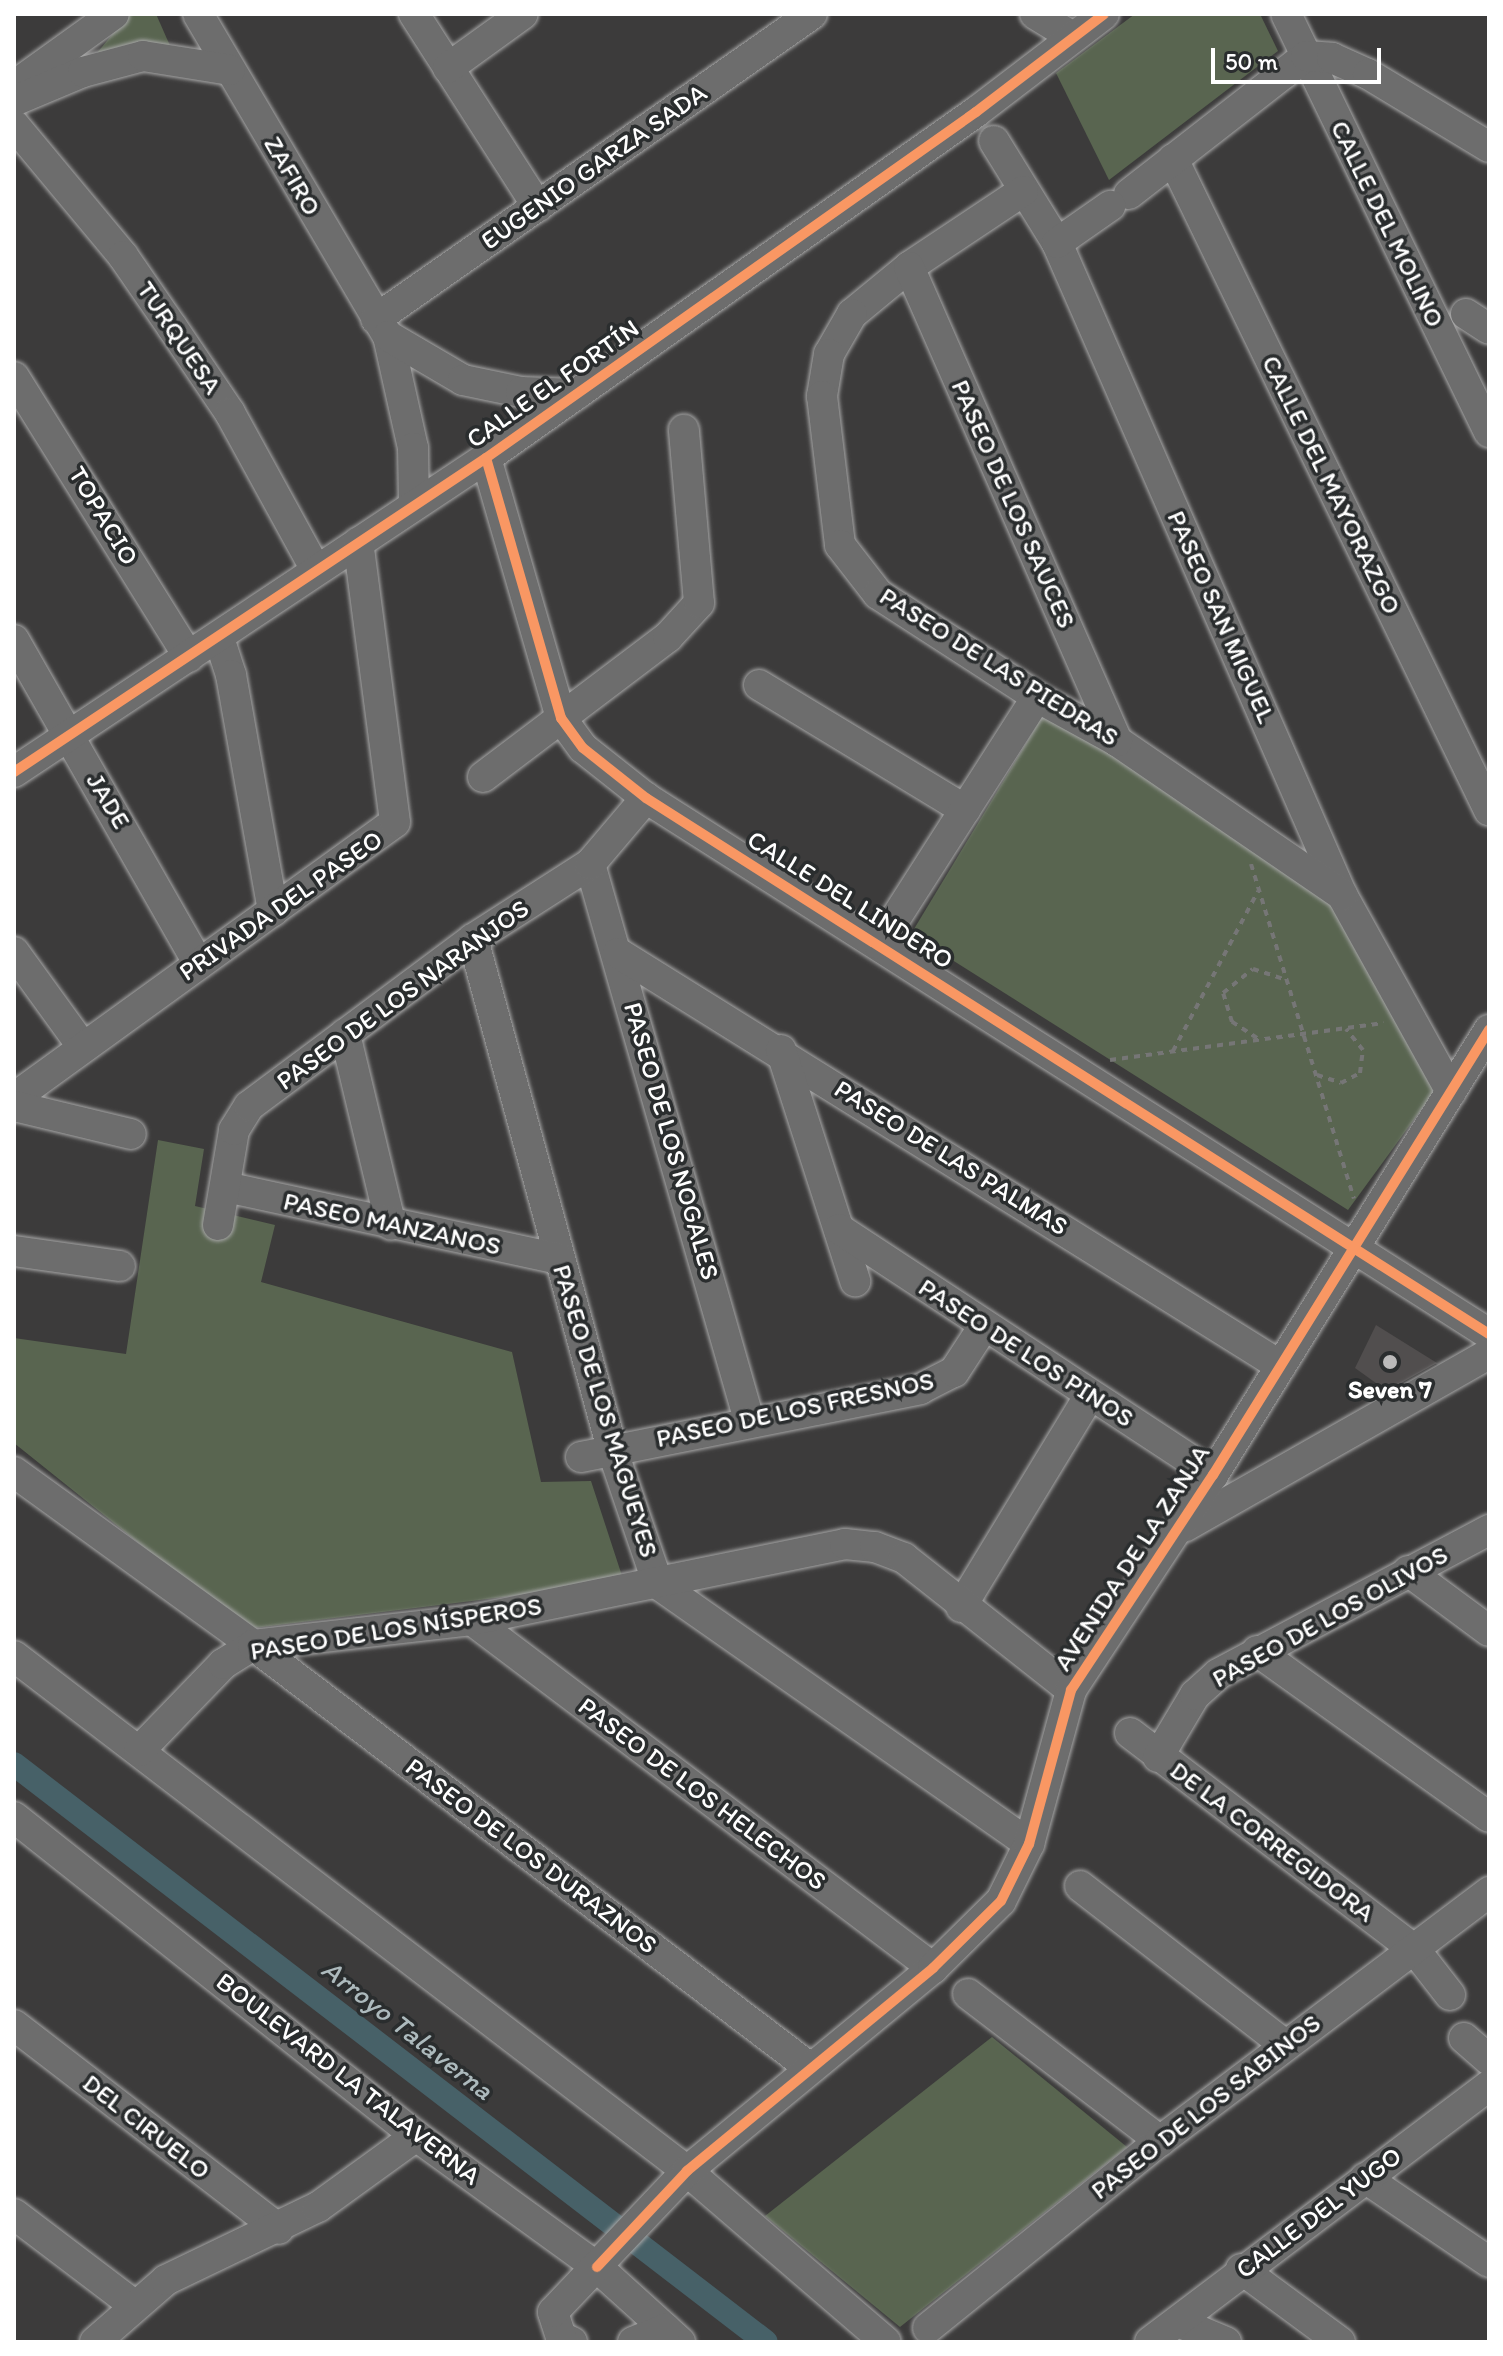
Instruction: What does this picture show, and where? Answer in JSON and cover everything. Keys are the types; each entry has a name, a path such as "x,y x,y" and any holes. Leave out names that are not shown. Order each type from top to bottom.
{"street":[{"path":"14,86 114,14"},
{"name":"ZAFIRO","path":"198,14 382,327 406,405 414,505"},
{"path":"414,14 538,207"},
{"path":"448,68 523,14"},
{"name":"EUGENIO GARZA SADA","path":"382,327 538,207 812,14"},
{"path":"1035,14 1073,37"},
{"name":"CALLE EL FORTÍN","path":"14,772 486,458 1104,14"},
{"name":"CALLE DEL MOLINO","path":"1286,14 1489,432"},
{"path":"14,101 83,72 143,56 230,70"},
{"path":"1057,243 1119,200 1306,56 1332,58 1368,74 1489,147"},
{"name":"TURQUESA","path":"14,125 123,256 172,327 230,413 316,570"},
{"name":"PASEO SAN MIGUEL","path":"994,141 1057,243 1342,895 1451,1092"},
{"name":"CALLE DEL MAYORAZGO","path":"1173,159 1489,810"},
{"name":"PASEO DE LAS PIEDRAS","path":"1023,191 909,267 852,314 829,354 822,396 840,545 878,594 1037,697 1117,741 1342,895"},
{"name":"PASEO DE LOS SAUCES","path":"909,267 1117,741"},
{"name":"ZAFIRO","path":"382,327 463,380 521,392 577,394"},
{"name":"TOPACIO","path":"14,377 189,657"},
{"path":"483,777 668,637 699,603 684,430"},
{"name":"CALLE DEL LINDERO","path":"486,458 561,718 583,748 646,798 1489,1334"},
{"name":"PRIVADA DEL PASEO","path":"14,1098 395,822 358,542"},
{"path":"219,638 231,675 273,911"},
{"name":"JADE","path":"14,640 199,964"},
{"path":"759,685 965,810"},
{"path":"879,944 1037,697"},
{"name":"PASEO DE LOS NARANJOS","path":"218,1225 238,1118 473,939 590,864 646,798"},
{"name":"PASEO DE LOS NOGALES","path":"590,864 618,953 749,1420"},
{"name":"PASEO DE LOS MAGUEYES","path":"473,939 612,1449 658,1584 1029,1844"},
{"path":"14,952 82,1046"},
{"name":"PASEO DE LAS PALMAS","path":"618,953 781,1050 1281,1366"},
{"name":"AVENIDA DE LA ZANJA","path":"572,2342 561,2337 553,2312 678,2181 809,2067 933,1968 1001,1901 1029,1844 1071,1690 1179,1530 1489,1030"},
{"path":"345,1034 391,1225"},
{"path":"781,1050 855,1281"},
{"path":"14,1106 131,1134"},
{"name":"PASEO MANZANOS","path":"226,1187 559,1259"},
{"name":"PASEO DE LOS PINOS","path":"839,1229 1213,1475"},
{"path":"14,1251 120,1266"},
{"name":"PASEO DE LOS FRESNOS","path":"581,1457 942,1381 984,1326"},
{"path":"1179,1530 1489,1354"},
{"path":"961,1607 1090,1395"},
{"name":"PASEO DE LOS DURAZNOS","path":"14,1472 253,1645 809,2067"},
{"name":"PASEO DE LOS OLIVOS","path":"1158,1757 1195,1695 1257,1651 1489,1530"},
{"name":"PASEO DE LOS NÍSPEROS","path":"139,1751 223,1664 253,1645 472,1620 845,1544 875,1547 904,1558 961,1607 1071,1690"},
{"path":"1408,1571 1489,1631"},
{"name":"PASEO DE LOS HELECHOS","path":"472,1620 933,1968"},
{"path":"1257,1651 1489,1817"},
{"path":"14,1656 139,1751 678,2181 886,2342"},
{"name":"DE LA CORREGIDORA","path":"1130,1733 1415,1950 1450,1995"},
{"name":"BOULEVARD LA TALAVERNA","path":"14,1817 416,2136 605,2259 673,2335"},
{"path":"1080,1886 1285,2045"},
{"name":"PASEO DE LOS SABINOS","path":"928,2328 1160,2141 1489,1892"},
{"path":"968,1994 1160,2141"},
{"name":"DEL CIRUELO","path":"14,2025 279,2229"},
{"path":"1464,2038 1489,2060"},
{"name":"CALLE DEL YUGO","path":"1150,2342 1241,2269 1489,2086"},
{"path":"95,2342 166,2280 279,2229 416,2136"},
{"path":"1365,2178 1489,2262"},
{"path":"14,2214 134,2305"},
{"path":"1241,2269 1340,2342"},
{"path":"1178,2322 1226,2342"},
{"path":"633,2342 673,2335"}],"path":[{"path":"1250,862 1355,1202"},
{"path":"1173,1051 1259,889"},
{"path":"1262,1039 1232,1022 1223,993 1237,977 1253,969 1286,980"},
{"path":"1110,1060 1391,1022"},
{"path":"1315,1074 1334,1083 1360,1073 1363,1050 1345,1028"}],"green space":[{"path":"129,14 156,14 171,48 97,53"},
{"path":"1135,14 1260,14 1278,51 1109,180 1056,73"},
{"path":"1048,707 1342,900 1440,1084 1348,1210 911,934"},
{"path":"158,1140 204,1149 195,1206 275,1225 261,1282 512,1352 541,1482 591,1481 624,1582 246,1629 14,1443 14,1338 126,1354"},
{"path":"992,2037 1127,2147 900,2327 765,2216"}],"building":[{"path":"1376,1325 1437,1363 1387,1391 1355,1368"}],"waterway":[{"name":"Arroyo Talaverna","path":"14,1764 766,2342"}],"cycle path":[{"path":"14,772 486,458 976,112 1104,14"},
{"path":"486,458 561,718 583,748 646,798 1489,1334"},
{"path":"597,2267 687,2171 933,1968 1001,1901 1029,1844 1071,1690 1213,1475 1489,1030"}],"place":[{"name":"Seven 7","path":"1390,1362"}]}
